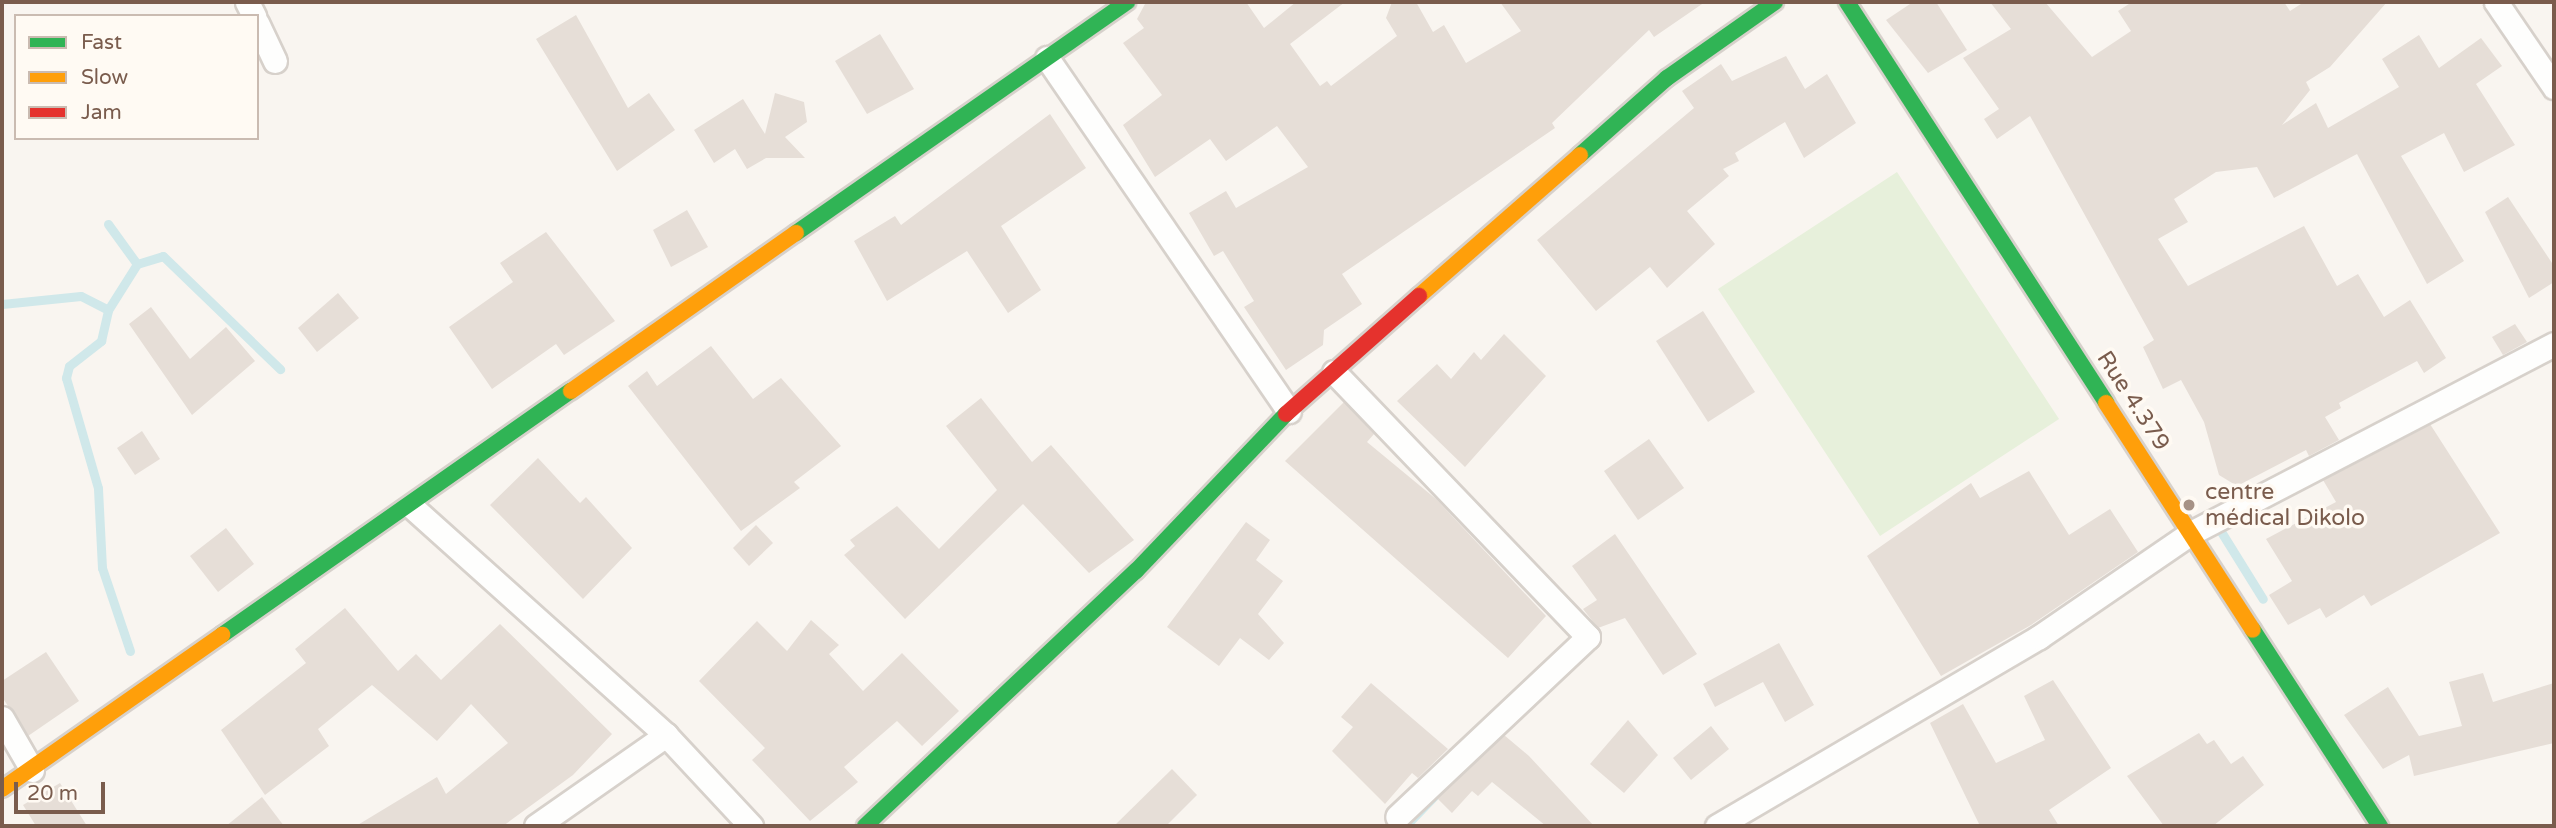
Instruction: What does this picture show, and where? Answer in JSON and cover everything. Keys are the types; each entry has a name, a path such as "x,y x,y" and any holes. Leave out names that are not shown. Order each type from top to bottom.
{"street":[{"path":"2,789 412,507 1127,2"},
{"path":"865,826 1136,571 1289,411 1667,78 1775,2"},
{"name":"Rue 4.379","path":"1847,2 2380,826"},
{"path":"2496,2 2554,87"},
{"path":"259,27 275,61"},
{"path":"1047,58 1289,411"},
{"path":"1717,826 2039,637 2191,533 2554,344"},
{"path":"1334,372 1588,637 1397,817"},
{"path":"412,507 666,735 751,826"},
{"path":"2,718 32,770"},
{"path":"536,826 666,735"}],"green space":[{"path":"1897,172 2059,419 1880,536 1718,289"}],"building":[{"path":"1146,2 1246,2 1264,28 1296,2 1345,2 1290,44 1320,86 1327,81 1331,86 1397,36 1386,18 1392,2 1416,2 1433,32 1444,25 1466,63 1521,31 1500,2 1705,2 1654,37 1649,30 1552,123 1555,128 1342,274 1362,304 1324,330 1323,345 1286,370 1244,307 1254,301 1223,251 1214,256 1189,213 1226,191 1236,208 1308,167 1277,126 1226,161 1210,139 1155,177 1123,125 1162,95 1123,43 1144,28 1137,19"},
{"path":"1913,2 1936,2 1967,50 1928,73 1886,20"},
{"path":"1990,2 2045,2 2092,57 2131,31 2118,11 2132,2 2284,2 2290,11 2304,2 2387,2 2330,67 2306,82 2310,90 2282,125 2316,103 2328,128 2399,87 2382,59 2419,35 2439,68 2481,38 2502,66 2476,84 2515,145 2464,172 2444,133 2401,156 2464,261 2427,284 2357,154 2274,198 2257,167 2216,172 2174,199 2188,222 2158,239 2188,286 2304,226 2337,286 2358,274 2384,317 2410,300 2446,358 2424,373 2417,361 2339,403 2341,408 2325,417 2339,440 2309,456 2306,450 2237,486 2219,475 2204,422 2181,380 2163,389 2143,347 2154,340 2030,116 1997,139 1984,119 1999,109 1963,58 2011,29"},
{"path":"576,15 628,108 649,93 675,130 617,171 536,39"},
{"path":"880,34 914,89 867,114 835,61"},
{"path":"1786,56 1805,89 1827,74 1856,123 1804,158 1785,122 1735,153 1739,161 1723,169 1729,176 1687,211 1715,244 1667,288 1650,267 1596,311 1537,240 1694,108 1682,91 1721,64 1732,81"},
{"path":"775,93 804,102 807,122 785,137 805,158 766,158 747,169 735,149 714,163 694,130 743,99 765,134"},
{"path":"1050,114 1086,168 1001,226 1041,290 1008,313 967,251 887,301 854,241 895,216 901,225"},
{"path":"2508,197 2554,266 2554,282 2529,298 2485,212"},
{"path":"687,210 708,247 671,267 653,230"},
{"path":"546,232 615,321 564,355 556,344 492,389 449,327 513,282 500,263"},
{"path":"338,293 359,318 317,352 298,328"},
{"path":"151,307 190,359 226,327 255,361 192,415 129,324"},
{"path":"1703,311 1755,392 1708,422 1656,341"},
{"path":"2515,324 2527,342 2503,355 2492,337"},
{"path":"1504,334 1546,376 1465,467 1397,401 1437,364 1451,379 1474,352 1481,360"},
{"path":"711,346 753,399 781,378 841,446 794,482 800,488 741,531 628,386 647,371 657,386"},
{"path":"981,398 1032,462 1051,445 1134,540 1089,573 1023,504 905,619 844,555 855,546 850,540 897,506 939,549 997,490 946,426"},
{"path":"1344,402 1374,434 1367,442 1436,499 1546,616 1508,658 1285,461"},
{"path":"2430,424 2500,533 2371,606 2364,595 2326,618 2320,608 2288,625 2269,595 2292,581 2266,539 2336,502 2323,480"},
{"path":"142,431 160,459 135,475 117,448"},
{"path":"1649,439 1684,488 1638,520 1604,471"},
{"path":"538,458 580,503 586,497 632,548 583,599 490,505"},
{"path":"2029,471 2069,535 2110,509 2138,552 2031,625 1941,676 1867,556 1971,483 1980,498"},
{"path":"1246,522 1270,540 1256,560 1283,581 1258,614 1284,643 1269,660 1240,638 1219,666 1167,627"},
{"path":"756,525 773,543 749,566 733,548"},
{"path":"226,528 254,564 218,592 190,556"},
{"path":"1615,534 1697,654 1663,675 1625,618 1598,628 1583,609 1597,600 1572,566"},
{"path":"345,608 398,671 416,654 441,680 500,624 612,734 573,775 503,826 356,826 437,777 446,794 508,743 471,704 437,741 372,685 318,729 329,746 265,795 221,730 306,663 295,649"},
{"path":"811,620 839,645 829,654 863,691 902,653 959,711 922,746 897,721 844,767 858,782 810,821 752,760 765,748 699,681 757,621 787,651"},
{"path":"1779,643 1814,705 1785,722 1763,682 1715,707 1703,684"},
{"path":"46,652 79,701 28,736 2,697 2,681"},
{"path":"2483,673 2493,702 2554,683 2554,743 2414,776 2409,755 2383,769 2344,715 2388,687 2419,736 2462,726 2449,682"},
{"path":"2053,680 2111,768 2049,810 2059,826 1980,826 1930,723 1963,704 1996,763 2045,740 2024,696"},
{"path":"1371,683 1448,749 1418,778 1412,773 1385,804 1332,751 1353,727 1341,717"},
{"path":"1628,720 1658,755 1624,793 1590,764"},
{"path":"1711,726 1729,749 1691,780 1673,758"},
{"path":"2199,733 2207,744 2214,740 2231,764 2243,756 2264,785 2213,826 2164,826 2127,776"},
{"path":"1504,735 1529,756 1594,826 1546,826 1492,782 1478,796 1472,791 1452,813 1437,798"},
{"path":"1172,769 1197,795 1166,826 1114,826"},
{"path":"60,783 87,826 36,826 23,805"},
{"path":"262,797 284,826 226,826"}],"waterway":[{"path":"108,224 137,264"},
{"path":"130,651 102,568 98,488 66,378 69,366 101,341 108,310 137,264 163,256 280,369"},
{"path":"2,304 81,296 108,310"},
{"path":"2220,530 2263,599"},
{"path":"1409,822 1441,789"}],"traffic: fast":[{"path":"796,233 1127,2"},
{"path":"1580,155 1667,78 1775,2"},
{"path":"1847,2 2106,403"},
{"path":"222,635 571,391"},
{"path":"865,826 1136,571 1286,414"},
{"path":"2253,630 2380,826"}],"traffic: slow":[{"path":"1419,296 1580,155"},
{"path":"571,391 796,233"},
{"path":"2106,403 2253,630"},
{"path":"2,789 222,635"}],"traffic: jam":[{"path":"1286,414 1419,296"}],"place":[{"name":"centre médical Dikolo","path":"2189,505"}]}
